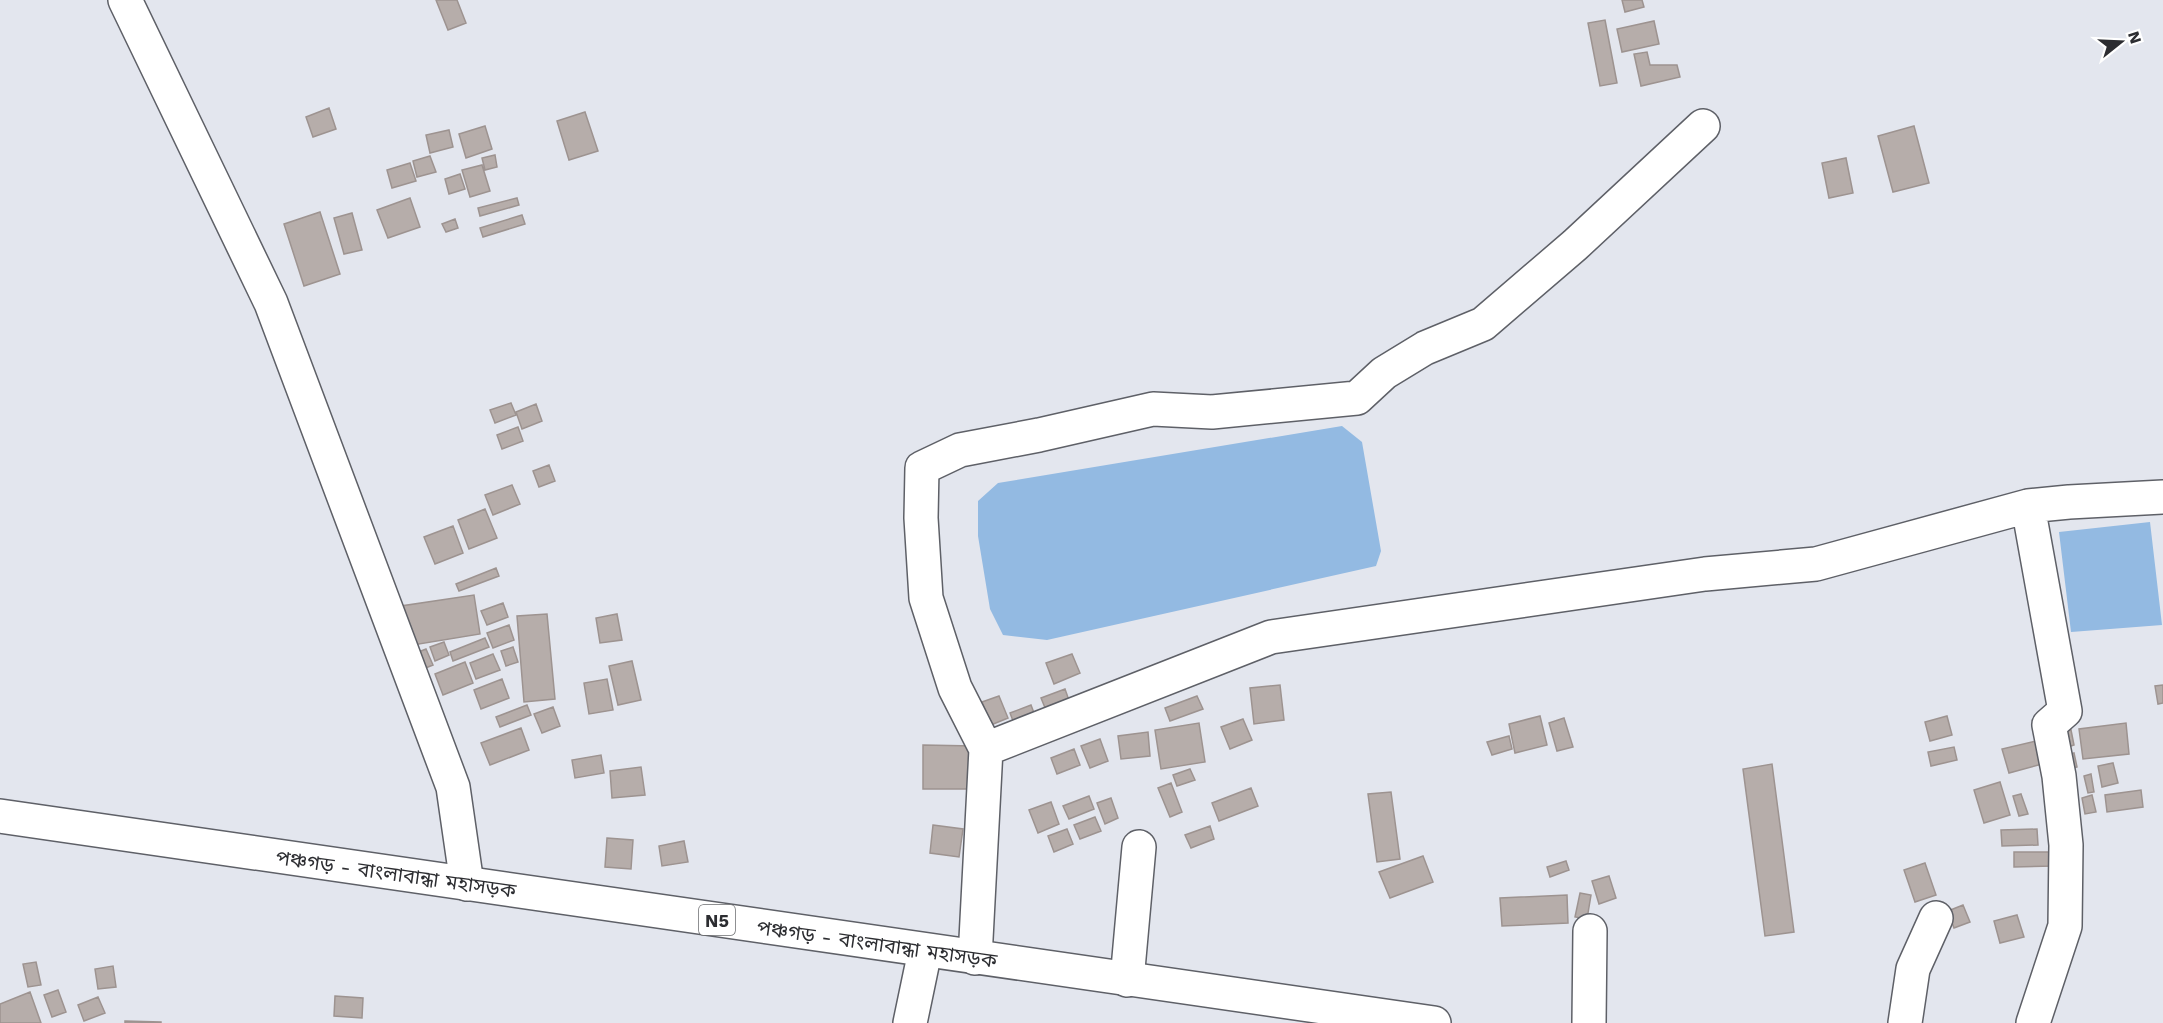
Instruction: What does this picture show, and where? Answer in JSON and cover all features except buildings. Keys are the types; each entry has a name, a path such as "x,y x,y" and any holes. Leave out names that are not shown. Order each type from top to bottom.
{"main road":[{"path":"125,0 271,303 453,787 467,884"},
{"path":"975,958 986,749 955,688 926,598 921,518 922,468 960,450 1153,409 1212,412 1357,398 1384,373 1425,348 1483,324 1575,245 1703,126"},
{"path":"986,749 1270,637 1705,574 1816,564 2028,506 2163,497"},
{"path":"2028,506 2065,711 2049,724 2059,777 2066,845 2065,926 2033,1023"},
{"name":"পঞ্চগড় - বাংলাবান্ধা মহাসড়ক","path":"0,816 1434,1023"},
{"path":"1127,980 1139,847"},
{"path":"1905,1023 1913,969 1936,918"},
{"path":"1589,1023 1590,931"},
{"path":"910,1023 925,951"}],"water":[{"path":"1342,426 1362,442 1381,551 1376,566 1047,640 1003,635 990,609 978,536 978,501 998,483"},
{"path":"2150,522 2162,625 2071,632 2059,532"}]}
